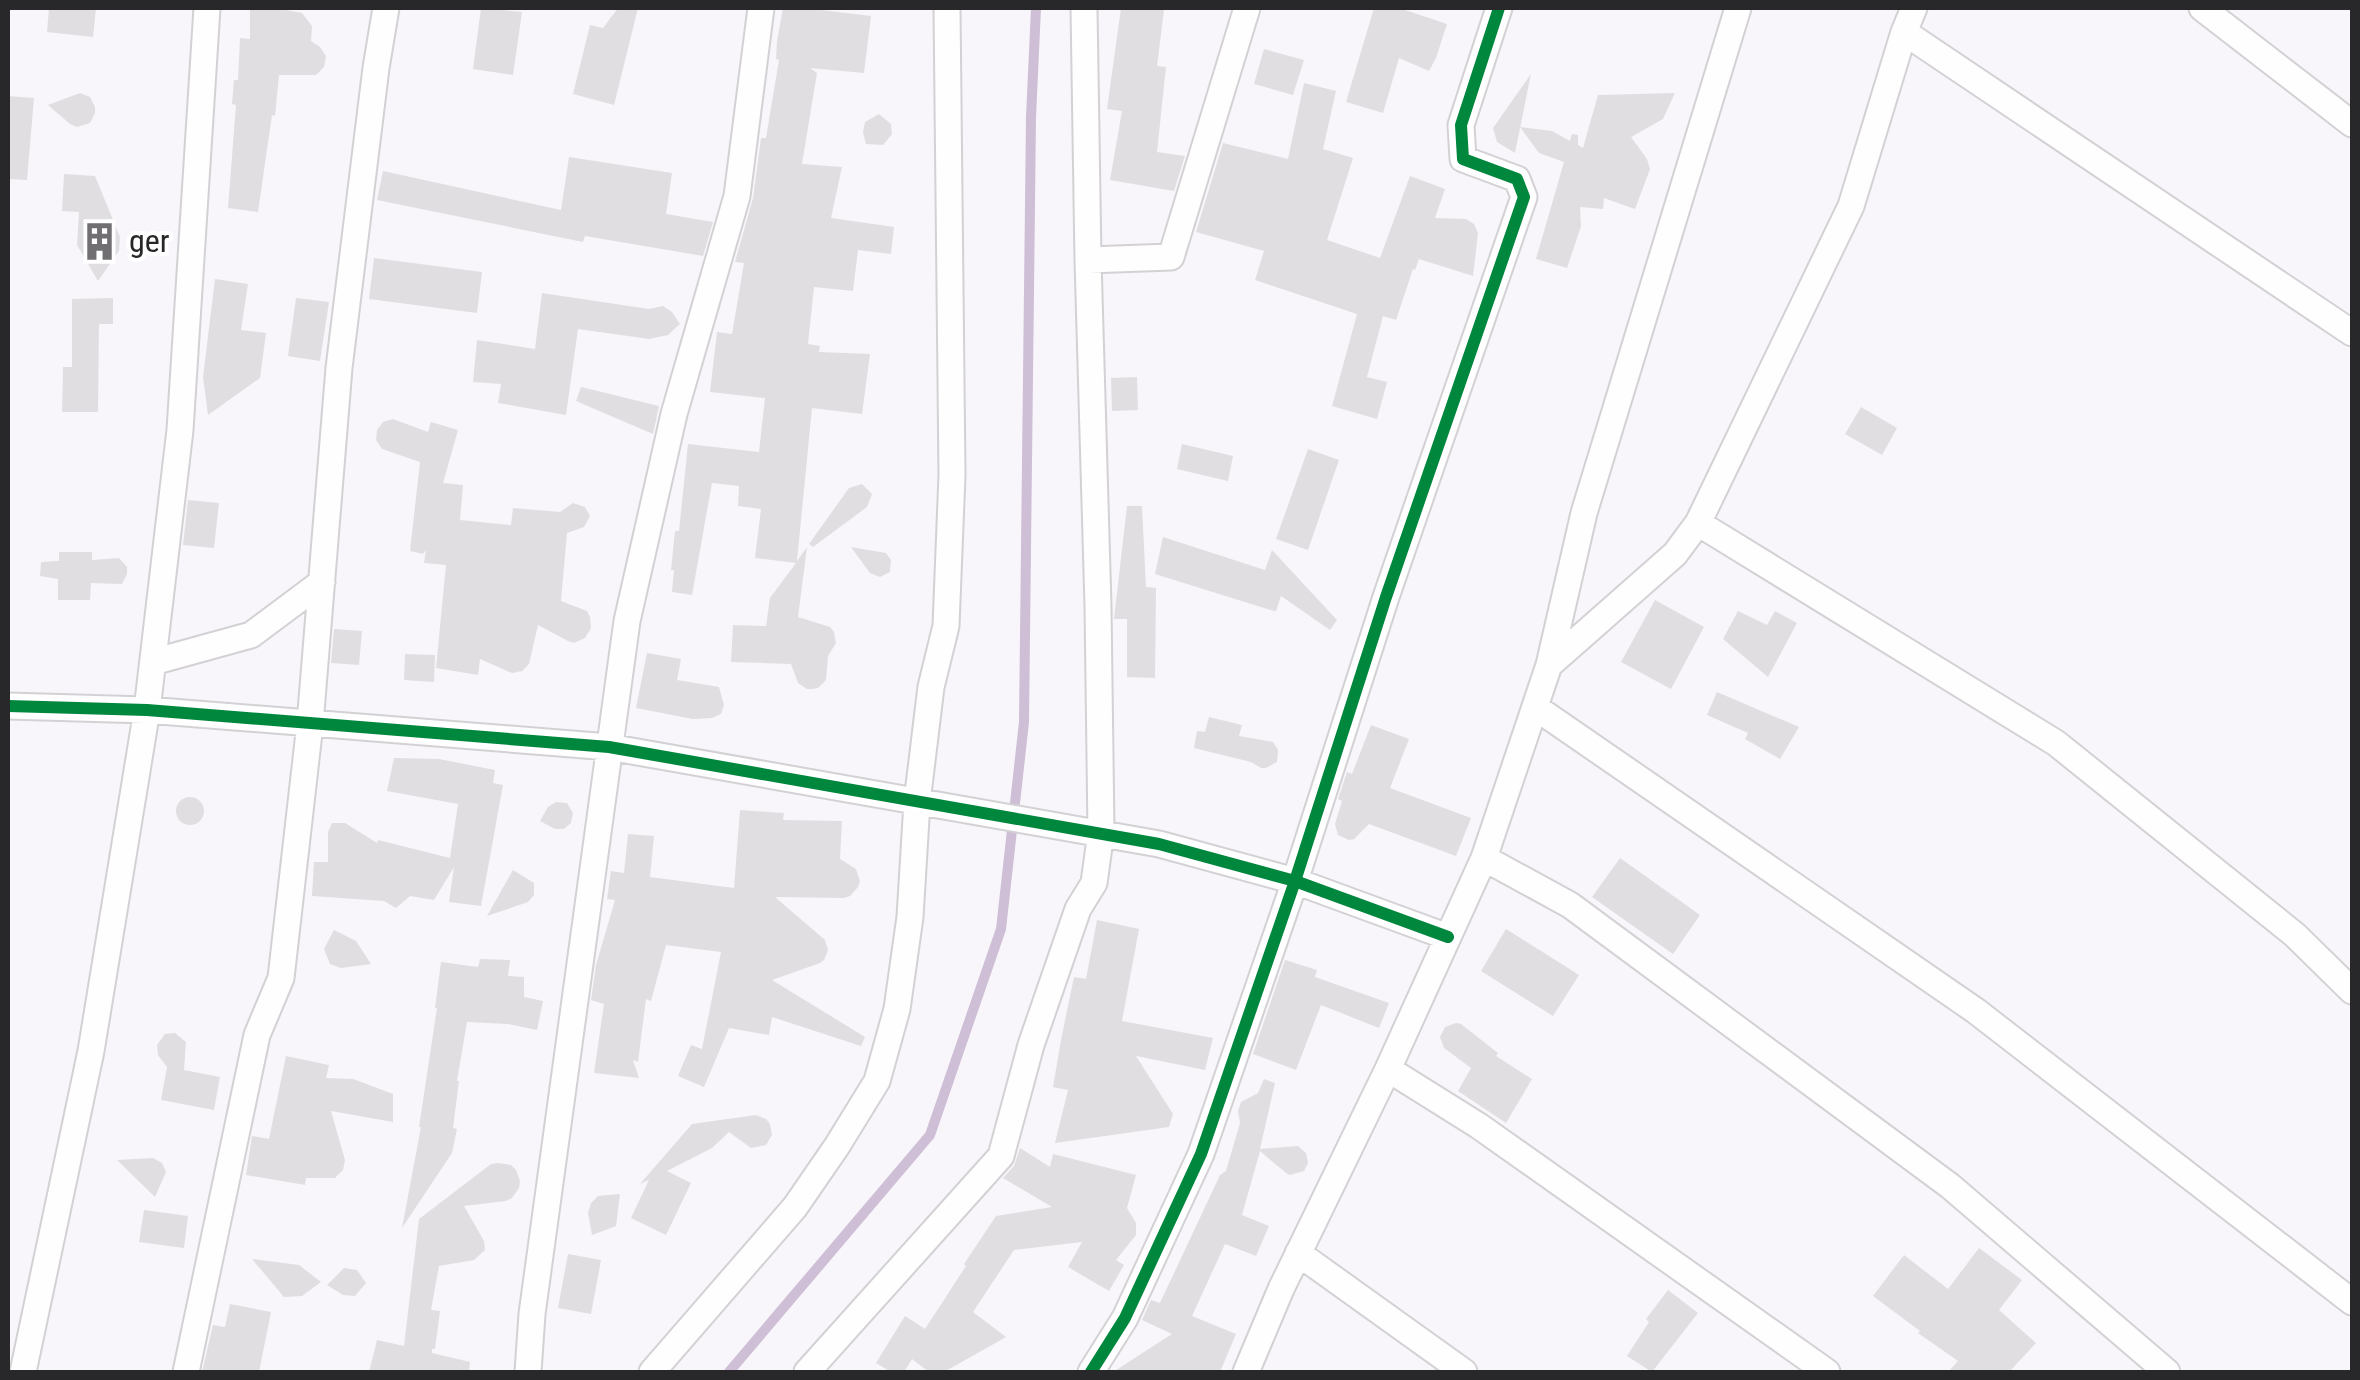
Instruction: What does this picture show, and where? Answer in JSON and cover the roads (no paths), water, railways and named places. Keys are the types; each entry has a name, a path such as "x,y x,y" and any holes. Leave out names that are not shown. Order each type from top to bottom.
{"street":[{"path":"23,1372 90,1051 147,710 180,430 206,8"},
{"path":"186,1372 257,1035 281,978 310,724 339,368 386,8"},
{"path":"528,1372 535,1295 627,620 674,414 736,196 761,8"},
{"path":"652,1372 795,1207 837,1146 877,1082 897,1009 910,917 917,802 931,687 946,626 952,475 947,8"},
{"path":"808,1372 1000,1156 1031,1045 1078,909 1094,883 1101,832 1084,8"},
{"path":"1088,260 1171,257 1247,8"},
{"path":"1091,1372 1125,1318 1201,1154 1524,197 1518,179 1463,160 1462,126 1498,8"},
{"path":"1246,1372 1484,858 1549,665 1584,513 1738,8"},
{"path":"1549,665 1676,554 1698,523 1851,206 1914,8"},
{"path":"2202,8 2352,124"},
{"path":"1904,32 2352,333"},
{"path":"1698,523 2056,744 2295,936 2352,991"},
{"path":"153,662 251,635 322,582"},
{"path":"8,706 147,710 608,747 1159,844 1295,881 1448,937"},
{"path":"1535,707 1976,1010 2352,1302"},
{"path":"1484,858 1570,905 1950,1186 2167,1372"},
{"path":"1388,1069 1479,1126 1827,1372"},
{"path":"1298,1253 1464,1372"}],"waterway":[{"path":"729,1372 930,1135 1001,929 1024,722 1031,117 1036,8"}],"place":[{"name":"ger","path":"99,241"}]}
